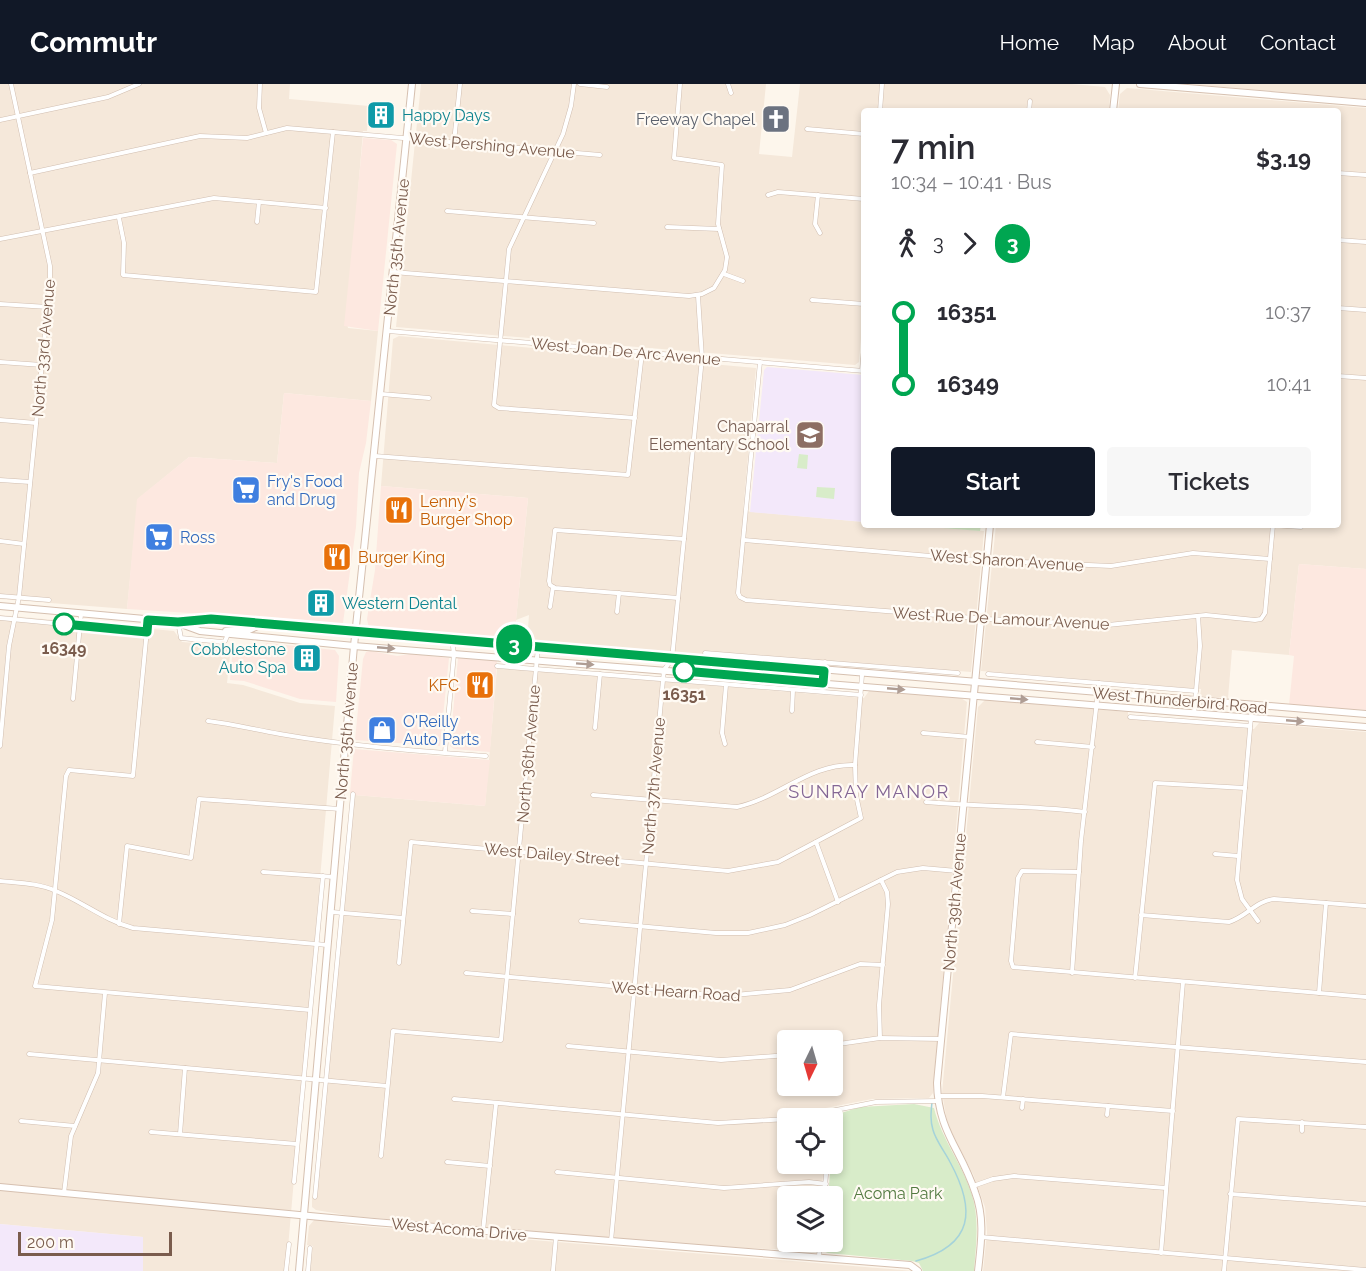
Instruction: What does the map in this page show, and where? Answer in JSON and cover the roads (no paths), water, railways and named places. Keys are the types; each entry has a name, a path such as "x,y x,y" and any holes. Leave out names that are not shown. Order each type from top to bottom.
{"main road":[{"name":"North 35th Avenue","path":"299,1271 355,632 412,84"},
{"path":"1113,108 1116,84"},
{"path":"1140,84 1210,87 1366,103"},
{"name":"North 39th Avenue","path":"978,1271 981,1237 980,1211 973,1186 945,1133 937,1099 990,528"},
{"name":"West Thunderbird Road","path":"0,606 178,622 207,619 862,675 1366,714"},
{"name":"West Thunderbird Road","path":"178,622 200,631 354,646 1366,727"},
{"path":"219,633 249,630 263,624"},
{"name":"West Acoma Drive","path":"0,1186 483,1231 910,1265 918,1270"}],"street":[{"name":"North 33rd Avenue","path":"0,746 14,619 19,597 48,307 50,266 11,84"},
{"path":"0,120 108,97 139,84"},
{"path":"260,84 259,108 266,133"},
{"path":"454,142 460,84"},
{"path":"574,84 569,116 509,249 504,280 494,405 499,408 635,418"},
{"path":"580,84 607,87"},
{"path":"393,272 698,296 714,288 724,274 727,257 719,229 722,165 674,158 680,84"},
{"path":"728,84 731,93"},
{"path":"880,108 882,84"},
{"path":"1029,108 1030,101"},
{"name":"West Pershing Avenue","path":"30,173 200,136 247,138 287,128 600,154"},
{"path":"807,129 861,134"},
{"path":"119,218 124,243 123,275 316,292 333,132"},
{"path":"1341,173 1366,175"},
{"path":"768,195 778,192 861,199"},
{"path":"818,195 815,224 820,233"},
{"path":"0,239 214,198 326,208"},
{"path":"257,222 259,202"},
{"path":"447,211 594,223"},
{"path":"667,227 719,229"},
{"path":"1341,240 1366,242"},
{"path":"724,274 743,281"},
{"path":"664,670 672,659 702,358 698,296"},
{"path":"812,300 861,304"},
{"path":"0,304 48,307"},
{"path":"1341,308 1366,310"},
{"name":"West Joan De Arc Avenue","path":"388,332 861,370"},
{"path":"375,456 628,475 642,353"},
{"path":"0,362 42,365"},
{"path":"744,540 760,362"},
{"path":"1341,375 1366,378"},
{"path":"381,394 429,398"},
{"path":"0,420 36,423"},
{"path":"0,480 30,482"},
{"path":"1270,559 1273,528"},
{"path":"550,607 555,530 684,539"},
{"name":"West Sharon Avenue","path":"744,540 986,560 1111,567 1193,553 1270,559"},
{"name":"West Rue De Lamour Avenue","path":"744,540 738,593 740,597 981,618 1122,625 1198,616 1261,619 1265,613 1270,559"},
{"path":"0,542 24,544"},
{"path":"551,586 678,598"},
{"path":"617,612 619,593"},
{"path":"0,596 49,600"},
{"path":"73,699 81,613"},
{"path":"1194,713 1200,634 1198,616"},
{"path":"0,618 147,632"},
{"path":"148,620 133,776 69,770 66,776 49,937 35,986 310,1010"},
{"name":"West Thunderbird Road","path":"178,622 181,638 222,642 228,634"},
{"path":"445,752 454,654 452,640"},
{"name":"North 36th Avenue","path":"387,1086 393,1031 501,1040 538,647"},
{"path":"705,653 958,674"},
{"path":"708,662 714,654"},
{"path":"823,683 825,662"},
{"path":"497,666 861,695"},
{"name":"North 37th Avenue","path":"611,1242 664,670"},
{"path":"948,673 952,681"},
{"path":"595,728 600,674"},
{"name":"West Thunderbird Road","path":"988,674 1196,691"},
{"path":"593,795 737,807 753,803 821,769 839,765 855,765 862,675"},
{"path":"994,685 1001,675"},
{"path":"1072,973 1084,812 1099,683"},
{"path":"724,744 722,733 726,685"},
{"path":"792,711 794,690"},
{"path":"1252,706 1238,888 1258,921"},
{"name":"West Thunderbird Road","path":"1138,709 1144,718"},
{"name":"West Thunderbird Road","path":"1130,717 1250,726"},
{"path":"208,721 345,743 486,756"},
{"path":"923,733 970,737"},
{"path":"1037,742 1093,747"},
{"name":"West Dailey Street","path":"403,918 411,842 717,870 745,870 778,862 861,819 856,795 855,765"},
{"path":"1134,978 1155,783 1245,788"},
{"name":"North 35th Avenue","path":"315,1197 353,794"},
{"path":"119,924 127,846 191,858 200,799 340,809"},
{"path":"926,802 963,806 1018,805 1084,812"},
{"path":"816,842 838,902"},
{"path":"1215,854 1239,856"},
{"path":"581,921 716,933 748,933 785,925 908,868 957,871"},
{"path":"1079,872 1022,870 1018,878 1011,962 1013,967 1366,997"},
{"path":"263,872 335,877"},
{"path":"294,1182 322,876"},
{"path":"880,1038 879,1011 888,904 887,891 881,880"},
{"path":"0,881 55,890 119,924 147,930 329,945"},
{"path":"1141,915 1224,922 1239,918 1274,899 1366,906"},
{"path":"1319,993 1326,903"},
{"path":"472,910 513,914"},
{"path":"332,912 403,918 399,963"},
{"name":"West Hearn Road","path":"466,973 703,996 790,990 860,964 882,965"},
{"path":"1161,1253 1183,982"},
{"path":"64,1193 68,1149 75,1126 91,1094 99,1060 105,993"},
{"path":"1003,1097 1011,1034 1366,1062"},
{"path":"843,1043 880,1038 941,1039"},
{"path":"568,1046 721,1060 777,1056"},
{"path":"29,1054 387,1086 381,1156"},
{"path":"180,1134 185,1068"},
{"path":"843,1109 876,1102 1003,1097 1173,1111"},
{"path":"454,1099 718,1124 777,1120"},
{"path":"1022,1108 1023,1099"},
{"path":"483,1231 496,1104"},
{"path":"1107,1115 1108,1106"},
{"path":"1224,1271 1238,1119 1366,1127"},
{"path":"21,1121 75,1126"},
{"path":"1302,1122 1302,1131"},
{"path":"151,1132 297,1144"},
{"path":"447,1162 490,1166"},
{"path":"557,1172 724,1188 809,1182 826,1184 826,1174"},
{"path":"973,1186 993,1179 1014,1176 1166,1188"},
{"path":"1230,1194 1366,1204"},
{"path":"553,1271 556,1237"},
{"path":"981,1237 1366,1270"},
{"path":"286,1271 289,1244"},
{"path":"308,1271 310,1248"},
{"path":"819,1252 819,1257"}],"waterway":[{"path":"916,1261 949,1246 959,1235 964,1224 966,1210 964,1195 958,1179 933,1130 932,1102"}],"place":[{"name":"Happy Days","path":"381,115"},
{"name":"Freeway Chapel","path":"776,119"},
{"name":"Chaparral Elementary School","path":"810,435"},
{"name":"Fry's Food and Drug","path":"246,490"},
{"name":"Lenny's Burger Shop","path":"399,510"},
{"name":"Ross","path":"159,537"},
{"name":"Burger King","path":"337,557"},
{"name":"Western Dental","path":"321,603"},
{"name":"16349","path":"64,624"},
{"name":"Cobblestone Auto Spa","path":"307,658"},
{"name":"16351","path":"684,671"},
{"name":"KFC","path":"480,685"},
{"name":"O'Reilly Auto Parts","path":"382,730"}],"district":[{"name":"SUNRAY MANOR","path":"869,792"}],"park label":[{"name":"Acoma Park","path":"898,1193"}]}
